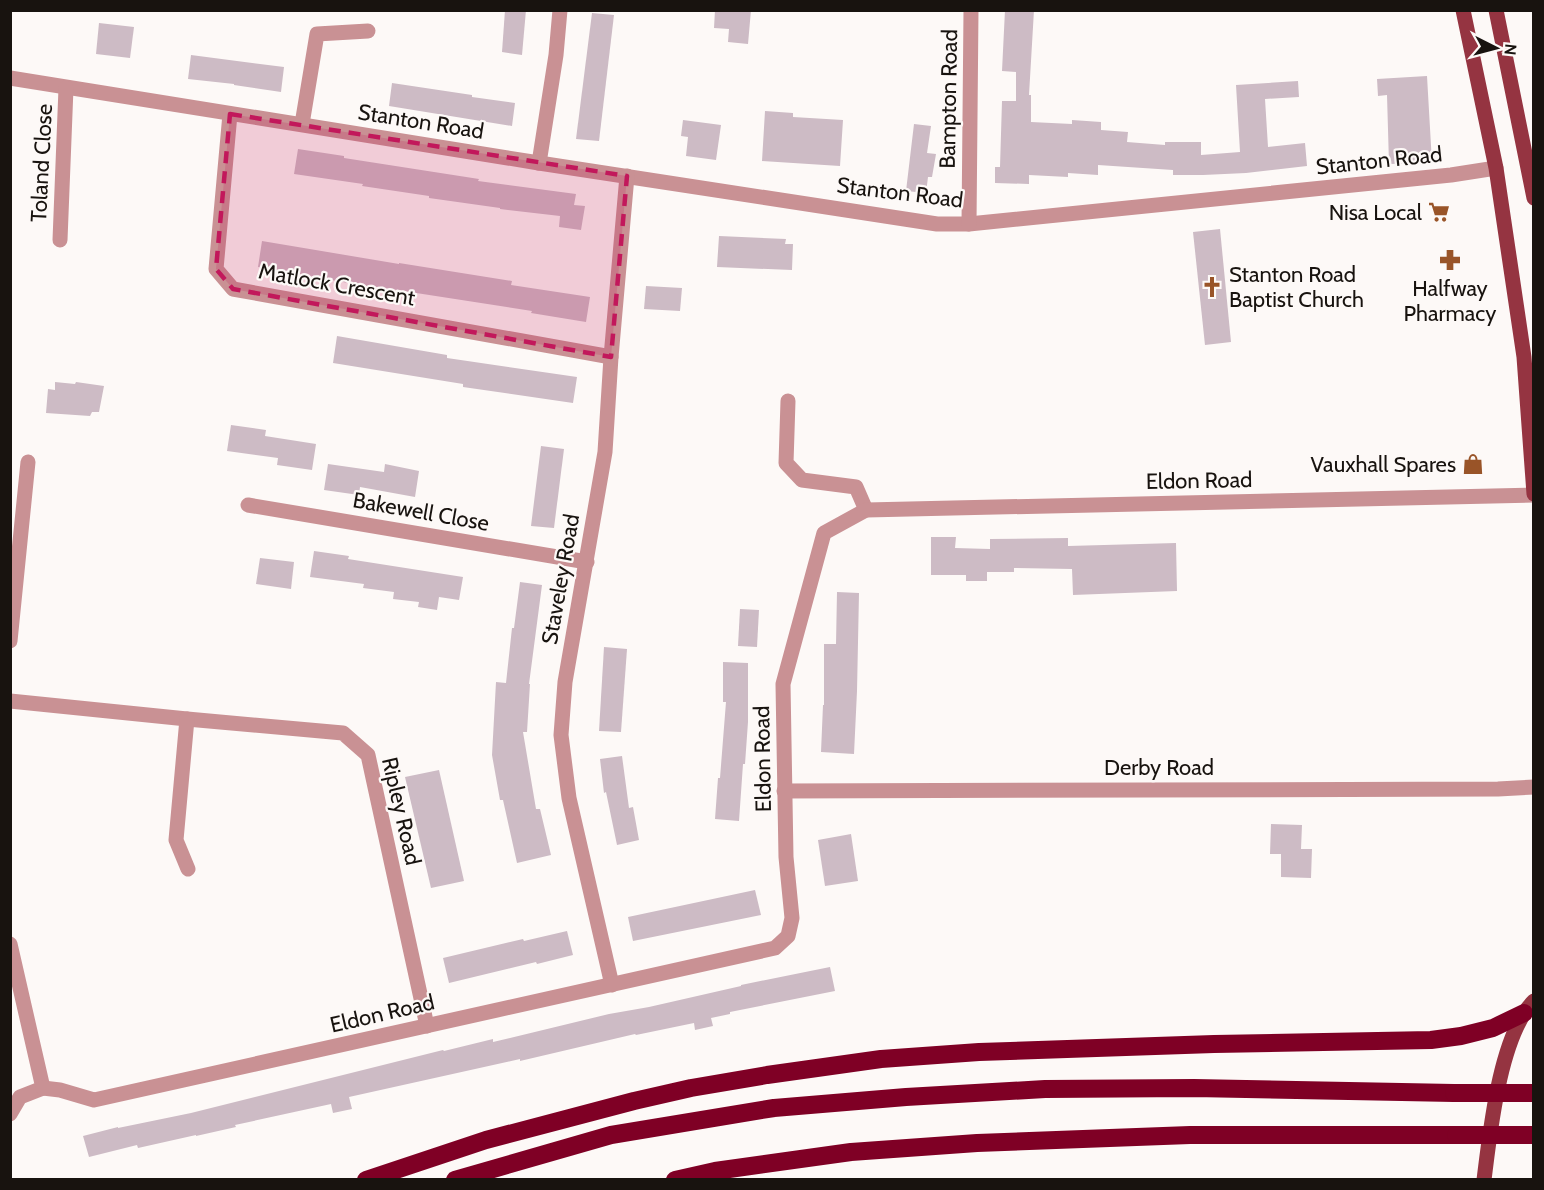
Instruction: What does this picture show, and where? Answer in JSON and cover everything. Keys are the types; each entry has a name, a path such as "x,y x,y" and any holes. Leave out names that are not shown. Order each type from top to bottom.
{"highway":[{"path":"366,1179 486,1140 634,1101 691,1088 778,1074 881,1059 979,1052 1431,1040 1493,1028 1531,1003"},
{"path":"454,1179 611,1135 785,1107 906,1097 1045,1089 1194,1088 1533,1093"},
{"path":"675,1179 851,1152 977,1143 1190,1135 1533,1135"}],"main road":[{"path":"1463,10 1496,168 1524,357 1533,494"},
{"path":"1496,10 1533,198"},
{"path":"1484,1179 1502,1071 1509,1044 1531,1003"}],"street":[{"path":"539,163 556,55 560,10"},
{"name":"Bampton Road","path":"969,224 971,10"},
{"path":"302,124 317,34 368,31"},
{"name":"Stanton Road","path":"10,78 937,224 969,224 1451,175 1496,168"},
{"name":"Toland Close","path":"60,240 66,88"},
{"name":"Matlock Crescent","path":"230,114 216,269 233,289 611,357"},
{"name":"Staveley Road","path":"612,986 569,798 561,735 565,682 605,452 627,176"},
{"path":"788,401 786,463 802,480 856,487 866,510"},
{"path":"10,641 28,462"},
{"name":"Eldon Road","path":"44,1088 94,1100 775,948 788,936 792,918 786,857 783,684 824,533 866,510 1533,494"},
{"name":"Bakewell Close","path":"248,505 587,562"},
{"name":"Ripley Road","path":"10,701 343,733 368,755 427,1026"},
{"path":"187,719 176,840 188,869"},
{"name":"Derby Road","path":"784,791 1498,789 1533,787"},
{"path":"10,945 44,1088 20,1096 10,1114"}],"highlighted area":[{"path":"230,114 627,176 611,357 233,289 216,269"}],"building":[{"path":"505,10 526,10 522,55 502,52"},
{"path":"715,10 751,10 748,44 728,42 729,29 714,28"},
{"path":"1005,10 1034,10 1029,95 1031,95 1031,122 1072,124 1072,120 1101,122 1101,130 1128,132 1127,142 1165,145 1165,142 1201,142 1201,155 1240,152 1236,85 1298,81 1299,97 1265,99 1268,147 1305,143 1307,166 1246,173 1173,175 1173,170 1098,165 1098,175 1068,173 1068,177 1029,175 1029,184 995,183 995,167 1000,167 1002,101 1016,101 1016,72 1002,71"},
{"path":"592,13 614,15 599,141 576,139"},
{"path":"99,23 134,27 130,58 96,54"},
{"path":"191,55 284,67 281,92 188,79"},
{"path":"1427,76 1432,163 1389,164 1387,95 1378,96 1377,79"},
{"path":"392,83 515,103 512,126 389,106"},
{"path":"765,111 793,113 793,117 843,120 840,166 762,161"},
{"path":"683,120 721,125 716,160 686,156 688,137 681,136"},
{"path":"914,124 931,126 927,153 936,154 932,177 928,177 926,193 906,191"},
{"path":"298,149 479,179 478,181 576,194 574,205 585,206 581,230 559,227 560,216 429,198 429,196 362,186 363,184 294,174"},
{"name":"Stanton Road Baptist Church","path":"1220,229 1231,342 1205,345 1193,232"},
{"path":"719,236 786,239 785,244 793,244 792,270 717,267"},
{"path":"262,241 512,281 511,285 590,297 586,322 531,313 532,311 371,287 258,267"},
{"path":"646,286 682,288 680,311 644,309"},
{"path":"337,336 447,355 447,358 577,377 573,403 463,387 463,384 333,363"},
{"path":"55,382 104,386 99,412 92,412 90,416 46,413 48,389 55,390"},
{"path":"231,425 266,430 265,436 316,444 312,470 277,465 278,458 227,451"},
{"path":"541,446 564,449 554,528 531,526"},
{"path":"328,464 384,472 385,464 419,471 415,497 360,487 359,495 324,490"},
{"path":"931,537 956,537 955,548 990,549 990,539 1068,538 1068,546 1176,543 1177,591 1073,595 1072,569 1014,568 1014,572 987,572 987,581 966,581 966,575 931,575"},
{"path":"314,551 349,556 348,559 463,577 459,600 439,597 437,610 418,607 419,602 393,599 394,592 363,588 364,584 310,577"},
{"path":"260,558 294,562 291,589 256,584"},
{"path":"520,582 542,585 529,684 527,732 523,732 536,809 540,809 551,855 517,863 503,800 500,800 492,755 496,682 506,683"},
{"path":"837,592 859,593 854,754 821,752 824,644 836,644"},
{"path":"740,609 759,610 757,647 738,646"},
{"path":"604,647 627,649 621,732 599,731"},
{"path":"723,662 748,663 748,722 739,821 715,819 726,702 723,702"},
{"path":"622,756 629,808 633,807 639,840 617,845 606,792 604,793 600,759"},
{"path":"439,770 464,881 431,888 405,777"},
{"path":"1271,824 1302,825 1301,849 1312,849 1311,878 1281,877 1281,854 1270,854"},
{"path":"851,834 858,881 825,886 818,840"},
{"path":"755,890 761,915 633,941 628,917"},
{"path":"567,931 573,955 449,983 443,958"},
{"path":"830,967 835,991 730,1012 730,1014 711,1018 713,1026 695,1030 694,1023 635,1034 349,1097 352,1109 333,1113 331,1104 196,1136 138,1148 137,1145 89,1157 83,1136 191,1113 443,1050 493,1039 493,1042 609,1014"}],"place":[{"name":"Nisa Local","path":"1439,212"},
{"name":"Halfway Pharmacy","path":"1450,260"},
{"name":"Stanton Road Baptist Church","path":"1212,287"},
{"name":"Vauxhall Spares","path":"1473,464"}]}
